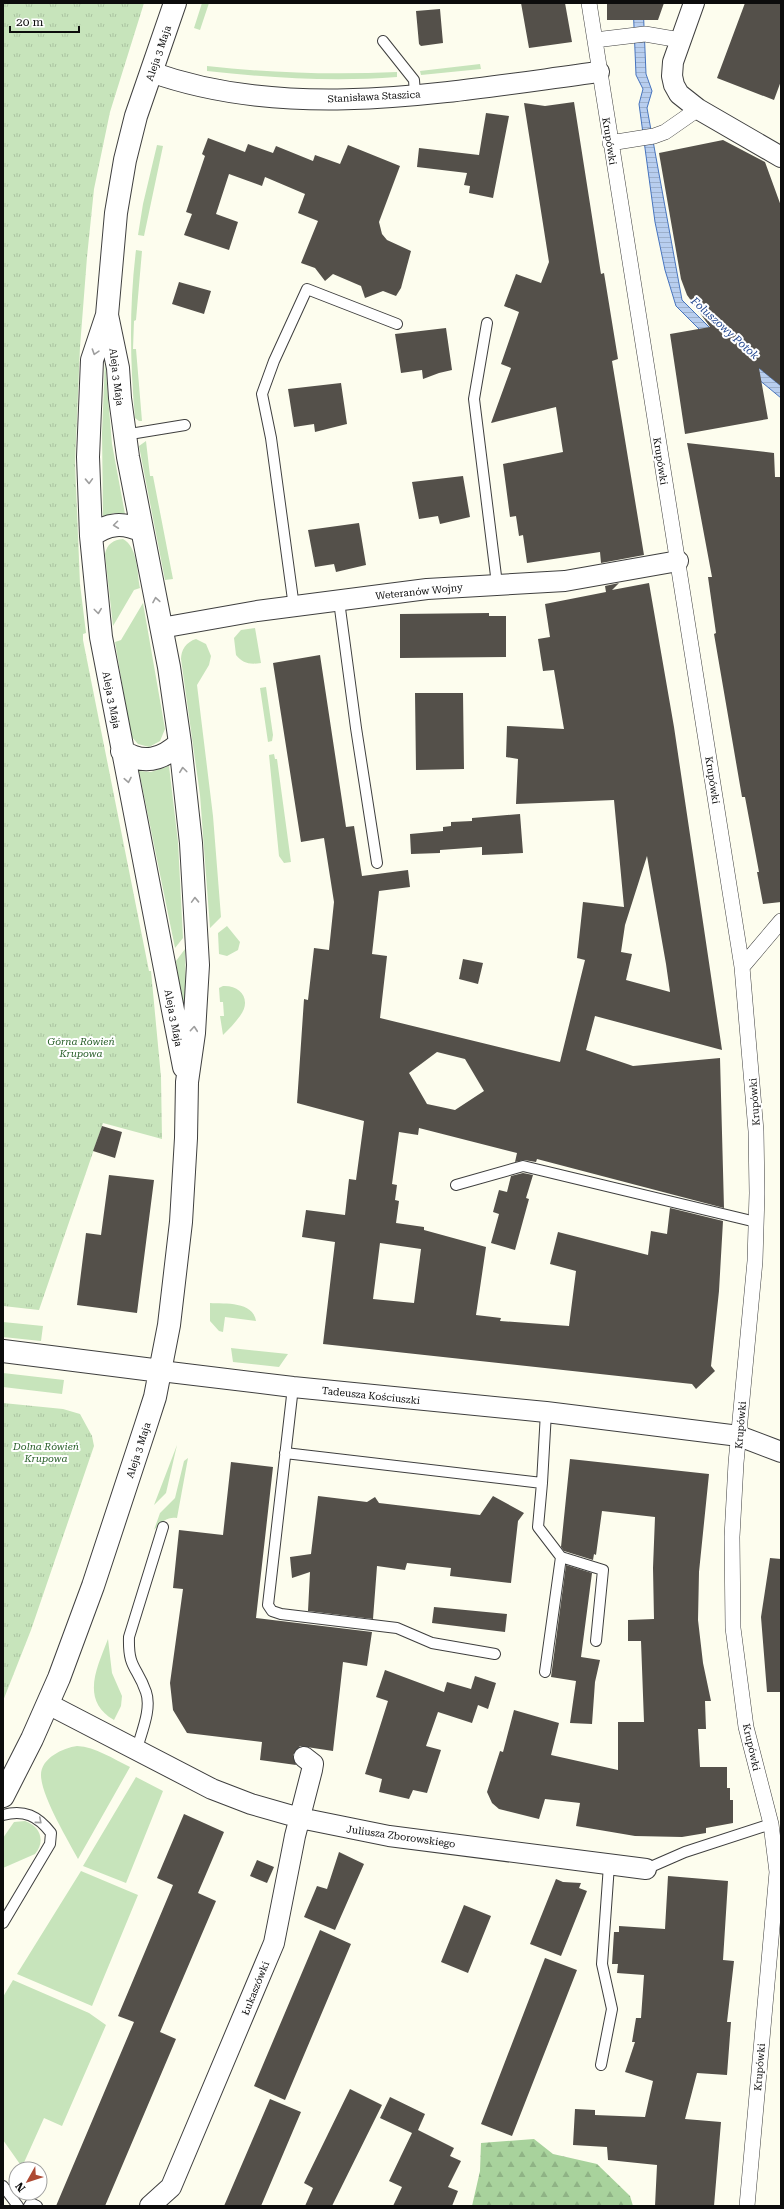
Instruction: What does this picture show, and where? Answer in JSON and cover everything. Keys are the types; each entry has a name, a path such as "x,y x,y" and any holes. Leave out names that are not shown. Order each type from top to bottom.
{"street":[{"name":"Aleja 3 Maja","path":"175,3 151,72 125,160 116,213 107,315 92,360 88,457 91,536 101,638 187,1082"},
{"name":"Krupówki","path":"589,3 742,968 756,1131 755,1261 739,1436 732,1537 733,1628 746,1727 771,1824 779,1872 747,2206"},
{"path":"694,3 680,40 672,69 674,85 679,94 698,109 781,157"},
{"path":"595,40 645,34 680,40"},
{"name":"Stanisława Staszica","path":"151,72 207,89 260,95 329,98 415,94 599,72"},
{"path":"610,143 654,136 665,132 698,109"},
{"name":"Aleja 3 Maja","path":"3,1796 60,1678 93,1586 146,1425 161,1370 179,1245 186,1138 187,1082 194,1033 198,964 191,843 180,743 161,628 124,435 118,368 107,315"},
{"path":"91,536 101,529 120,524 130,525 142,531"},
{"name":"Weteranów Wojny","path":"161,628 294,607 427,589 565,581 678,561"},
{"path":"122,751 140,759 153,760 165,756 180,743"},
{"path":"742,968 781,921"},
{"name":"Tadeusza Kościuszki","path":"3,1351 294,1387 546,1412 739,1436 781,1452"},
{"name":"Juliusza Zborowskiego","path":"48,1704 212,1789 251,1804 300,1818 389,1836 646,1869"},
{"name":"Łukaszówki","path":"150,2206 171,2187 274,1943 300,1818 313,1764 304,1757"}],"lane":[{"path":"383,41 414,80 415,94"},
{"path":"294,607 271,438 262,394 274,361 307,289 397,324"},
{"path":"487,323 474,399 497,584"},
{"path":"124,435 185,425"},
{"path":"339,601 356,728 377,863"},
{"path":"456,1185 523,1166 756,1222"},
{"path":"294,1387 268,1605 272,1611 281,1614 397,1628 432,1643 495,1654"},
{"path":"546,1412 538,1527 561,1557 603,1570 596,1641"},
{"path":"285,1454 542,1483"},
{"path":"137,1749 148,1705 146,1692 131,1665 128,1653 129,1637 163,1527"},
{"path":"545,1672 561,1557"},
{"path":"3,1815 19,1812 34,1815 44,1823 51,1833 50,1844 3,1923"},
{"name":"Juliusza Zborowskiego","path":"646,1869 685,1852 771,1824"},
{"path":"601,2064 612,2010 602,1964 609,1865"},
{"path":"3,2186 18,2206"},
{"path":"29,2206 31,2203 37,2206"}],"green space":[{"name":"Górna Rówień Krupowa","path":"3,3 144,3 110,112 94,189 80,347 75,463 80,584 86,633 83,634 83,640 149,971 151,971 161,1077 162,1139 103,1123 39,1310 3,1306"},
{"path":"202,3 209,3 200,30 194,28"},
{"path":"480,64 481,69 421,75 420,71"},
{"path":"207,66 302,73 397,72 397,77 326,79 255,76 207,71"},
{"path":"157,145 163,146 144,236 138,235 143,204"},
{"path":"136,250 142,251 136,320 134,321 133,349 136,349 142,421 135,418 131,355 132,292"},
{"path":"105,361 112,444 125,514 114,513 103,517 102,433"},
{"path":"146,441 150,476 153,476 173,579 165,580 139,446"},
{"path":"123,539 132,548 136,561 140,588 134,590 113,626 105,554 111,543 116,540"},
{"path":"143,603 165,729 160,741 149,747 138,744 131,736 115,642 121,640"},
{"path":"255,628 261,663 253,664 244,662 236,655 234,638 241,630"},
{"path":"196,639 206,644 211,656 209,665 197,685 213,816 221,917 210,928 200,795 181,659 182,652 185,647 189,642"},
{"path":"266,687 273,735 272,741 268,742 260,688"},
{"path":"274,754 275,759 277,759 291,862 284,863 279,856 269,755"},
{"path":"169,766 178,842 183,938 175,948 139,771 151,772"},
{"path":"227,926 240,942 238,950 227,956 219,954 218,933"},
{"path":"185,949 187,1047 176,961"},
{"path":"229,986 239,991 245,999 245,1004 240,1016 223,1035 220,1016 224,1016 223,1002 220,1002 219,988"},
{"path":"210,1303 230,1304 244,1307 250,1310 256,1321 225,1317 223,1332 219,1331 210,1321"},
{"path":"3,1322 43,1326 41,1341 3,1337"},
{"path":"231,1348 288,1354 279,1367 233,1362"},
{"path":"3,1373 64,1380 62,1394 3,1387"},
{"name":"Dolna Rówień Krupowa","path":"3,1403 63,1409 80,1414 92,1436 94,1446 31,1630 3,1701"},
{"path":"177,1445 166,1493 154,1505"},
{"path":"188,1458 177,1518 167,1519 154,1530 160,1513 175,1498 184,1461"},
{"path":"108,1639 112,1673 122,1696 121,1706 114,1720 104,1712 97,1703 94,1693 96,1672"},
{"path":"77,1746 98,1751 130,1767 78,1859 50,1806 42,1784 41,1775 42,1769 49,1759 65,1749"},
{"path":"136,1777 163,1791 126,1883 83,1866"},
{"path":"25,1821 34,1826 40,1834 41,1839 38,1849 35,1854 3,1868 3,1838 14,1822"},
{"path":"81,1871 138,1895 92,2006 17,1974"},
{"path":"13,1980 89,2013 106,2025 62,2126 44,2118 25,2161 18,2161 3,2140 3,1997"},
{"path":"534,2139 553,2154 597,2164 630,2196 633,2206 472,2206 480,2171 481,2143"}],"water":[{"path":"633,3 643,3 646,74 652,91 647,108 682,300 711,329 781,386 781,398 706,336 676,306 665,270 655,222 639,104 643,89 636,75"}],"building":[{"path":"521,3 565,3 572,42 529,48"},
{"path":"607,3 664,3 658,20 607,20"},
{"path":"745,3 781,3 781,81 774,100 717,78"},
{"path":"440,9 443,43 421,46 419,44 416,11"},
{"path":"574,102 601,274 604,273 618,359 612,361 644,555 601,563 600,552 527,563 523,535 519,536 516,516 510,517 503,464 563,452 556,407 491,423 511,368 501,364 519,312 504,306 516,274 541,283 549,262 524,103 545,106"},
{"path":"486,113 509,116 493,198 469,193 470,186 464,185 467,173 417,167 419,148 479,155"},
{"path":"208,138 245,152 248,144 273,153 276,146 313,161 315,155 340,164 348,145 400,166 379,222 382,234 387,240 411,251 401,288 396,296 383,291 365,298 361,286 333,274 325,281 315,268 301,263 318,221 298,213 305,194 265,177 262,186 229,174 216,214 238,222 229,250 184,235 192,214 186,212 205,156 202,154"},
{"path":"723,140 765,162 781,206 781,386 759,368 768,419 685,434 670,334 710,327 687,295 681,279 659,153"},
{"path":"179,282 211,291 204,314 172,304"},
{"path":"446,328 452,370 423,379 422,370 401,373 395,334"},
{"path":"341,383 347,424 315,432 314,424 294,427 288,389"},
{"path":"687,443 774,453 775,477 781,477 781,902 763,904 757,872 759,872 745,797 742,797 714,634 716,633 708,577 712,577"},
{"path":"463,476 470,517 440,524 438,516 419,519 412,482"},
{"path":"359,523 366,565 336,572 334,564 315,567 308,530"},
{"path":"619,583 612,590 649,583 674,727 722,1050 595,1016 586,1050 633,1066 720,1058 724,1208 537,1159 536,1162 524,1160 515,1162 517,1153 419,1128 418,1135 399,1132 392,1184 397,1185 395,1200 399,1201 396,1223 424,1227 424,1230 486,1247 476,1315 501,1318 500,1321 569,1326 576,1271 550,1264 558,1232 648,1255 651,1231 667,1234 670,1208 723,1221 719,1291 711,1366 715,1371 696,1389 692,1384 323,1344 335,1242 302,1237 306,1210 345,1215 349,1179 356,1180 364,1121 297,1103 304,999 308,1000 314,948 329,950 334,902 324,838 301,842 273,663 320,655 346,827 354,826 362,876 408,870 410,887 379,891 372,954 387,956 380,1018 560,1062 585,960 577,958 583,902 624,907 614,800 516,804 518,759 506,757 507,726 564,729 554,670 543,671 538,639 550,637 545,604 606,592 605,586","holes":["647,856 666,964 670,992 626,980 632,954 621,952 625,925","437,1052 465,1059 484,1091 455,1110 427,1104 409,1073","380,1243 421,1249 414,1303 373,1299"]},
{"path":"489,613 489,616 506,616 506,657 400,658 400,614"},
{"path":"415,693 463,693 464,769 416,770"},
{"path":"520,814 523,853 482,855 482,847 440,850 440,853 411,854 410,834 443,831 443,827 451,826 451,822 472,821 472,818"},
{"path":"463,959 483,963 478,984 459,979"},
{"path":"102,1126 122,1132 115,1158 93,1151"},
{"path":"523,1173 533,1175 526,1198 529,1199 515,1250 491,1243 499,1214 493,1212 499,1190 507,1192 511,1176"},
{"path":"109,1175 154,1180 137,1313 77,1305 86,1233 101,1235"},
{"path":"570,1459 709,1474 699,1572 698,1620 703,1663 711,1701 705,1701 706,1729 698,1729 700,1767 727,1767 727,1788 730,1788 730,1800 733,1800 733,1823 706,1828 706,1833 682,1837 635,1836 576,1826 580,1803 545,1799 539,1819 499,1809 492,1803 487,1792 500,1751 503,1752 514,1710 559,1723 551,1755 618,1770 618,1722 644,1722 641,1641 628,1641 628,1620 654,1619 653,1568 655,1517 602,1511 596,1555 594,1554 593,1560 564,1551 561,1547"},
{"path":"231,1462 273,1467 256,1618 372,1632 367,1666 343,1662 333,1751 300,1746 293,1755 296,1765 260,1760 262,1742 187,1733 173,1710 170,1683 183,1589 173,1588 179,1530 223,1535"},
{"path":"318,1496 367,1502 375,1497 379,1503 480,1515 493,1496 524,1513 518,1521 511,1583 450,1576 451,1568 407,1563 405,1570 377,1566 373,1619 308,1611 310,1572 292,1578 290,1557 311,1554"},
{"path":"770,1558 781,1559 781,1692 767,1692 761,1617"},
{"path":"566,1565 592,1573 581,1657 600,1660 595,1682 592,1724 570,1723 576,1681 551,1677"},
{"path":"434,1607 507,1614 505,1632 432,1623"},
{"path":"385,1670 444,1692 447,1682 471,1689 475,1676 496,1683 488,1709 478,1705 472,1723 438,1712 426,1746 441,1750 427,1793 413,1790 409,1799 379,1792 382,1779 365,1774 388,1701 376,1697"},
{"path":"184,1814 224,1832 198,1893 216,1901 160,2032 176,2039 105,2206 56,2206 134,2022 118,2016 173,1885 157,1878"},
{"path":"339,1852 364,1864 335,1930 304,1917 317,1886 327,1889"},
{"path":"257,1860 274,1867 267,1883 250,1876"},
{"path":"668,1876 728,1881 723,1960 734,1961 727,2022 731,2022 727,2075 697,2073 685,2119 721,2122 714,2206 655,2206 657,2165 608,2160 607,2147 573,2145 575,2109 595,2110 595,2115 645,2117 653,2081 625,2072 635,2042 632,2042 636,2018 641,2018 644,1975 617,1973 618,1964 612,1964 614,1932 619,1932 619,1926 665,1929"},
{"path":"556,1879 563,1882 581,1883 579,1888 587,1891 561,1956 530,1944"},
{"path":"464,1905 491,1916 468,1973 441,1962"},
{"path":"320,1930 351,1944 285,2100 254,2086"},
{"path":"545,1958 577,1970 512,2136 481,2124"},
{"path":"350,2089 382,2105 332,2206 305,2206 313,2188 304,2183"},
{"path":"390,2097 425,2114 418,2130 454,2148 450,2156 461,2161 448,2187 458,2191 452,2206 393,2206 402,2187 389,2181 412,2133 380,2118"},
{"path":"270,2099 301,2112 261,2206 224,2206"}],"water label":[{"name":"Foluszowy Potok","path":"725,328"}]}
